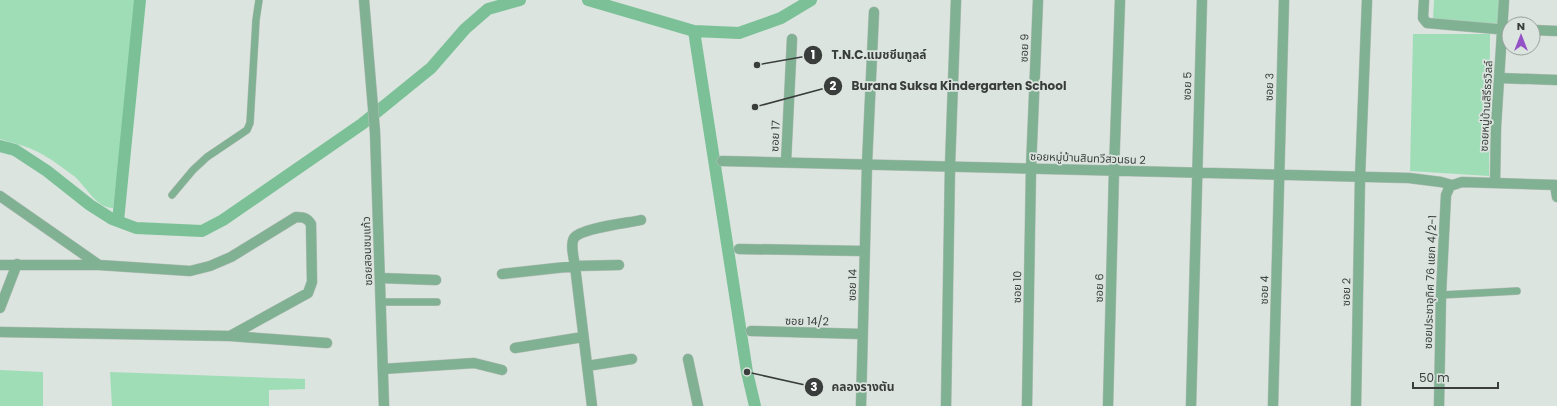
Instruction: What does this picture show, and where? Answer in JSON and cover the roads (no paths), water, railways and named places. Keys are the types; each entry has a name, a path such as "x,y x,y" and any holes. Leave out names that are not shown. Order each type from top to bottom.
{"street":[{"name":"ซอยสอนชมแก้ว","path":"364,0 375,132 384,406"},
{"path":"946,406 950,166 956,0"},
{"name":"ซอย 9","path":"1031,168 1038,0"},
{"name":"ซอย 6","path":"1108,406 1120,0"},
{"name":"ซอย 5","path":"1196,173 1202,0"},
{"name":"ซอย 3","path":"1278,175 1284,0"},
{"name":"ซอย 2","path":"1356,406 1360,178 1367,0"},
{"path":"1424,0 1423,18 1427,23 1501,30"},
{"name":"ซอยหมู่บ้านสิรีธรวิลล์","path":"1504,0 1505,16"},
{"name":"ซอย 14","path":"861,406 867,164 874,12"},
{"path":"1541,30 1557,31"},
{"name":"ซอย 17","path":"786,162 792,39"},
{"name":"ซอยหมู่บ้านสิรีธรวิลล์","path":"1495,183 1496,127 1499,78 1502,56"},
{"path":"1499,78 1557,80"},
{"name":"ซอยหมู่บ้านสินทวีสวนธน 2","path":"722,161 1031,168 1360,178 1409,178 1452,185 1462,182 1556,185"},
{"name":"ซอย 10","path":"1028,406 1031,168"},
{"path":"1191,406 1196,173"},
{"name":"ซอย 4","path":"1273,406 1278,175"},
{"name":"ซอยประชาอุทิศ 76 แยก 4/2-1","path":"1440,406 1440,295 1446,194 1452,185"},
{"path":"1556,185 1557,196"},
{"path":"0,196 99,265"},
{"path":"0,265 99,265 190,270 210,266 231,257 296,217 303,217 307,219 311,224 312,282 308,293 230,336"},
{"path":"592,406 575,266 573,245 574,238 579,234 590,230 641,220"},
{"path":"738,249 865,251"},
{"path":"0,308 17,264"},
{"path":"502,274 575,266 619,265"},
{"path":"380,278 436,280"},
{"name":"ซอย 14/2","path":"751,331 862,334"},
{"path":"0,332 230,336 327,343"},
{"path":"515,348 583,337"},
{"path":"688,359 698,406"},
{"path":"587,366 632,360"},
{"path":"383,369 474,363 502,370"}],"lane":[{"path":"172,194 207,156 247,130 250,123 256,20 259,0"},
{"path":"1440,295 1517,291"},
{"path":"381,302 437,302"}],"waterway":[{"path":"118,221 140,0"},
{"path":"0,146 15,150 47,171 90,205 112,219 136,228 202,231 223,220 362,124 431,68 465,29 488,9 520,0"},
{"path":"588,0 694,31 739,33 781,18 811,0"},
{"path":"694,31 747,372 755,406"}],"place":[{"name":"T.N.C.แมชชีนทูลล์","path":"757,65"},
{"name":"Burana Suksa Kindergarten School","path":"755,107"},
{"name":"คลองรางตัน","path":"747,372"}]}
